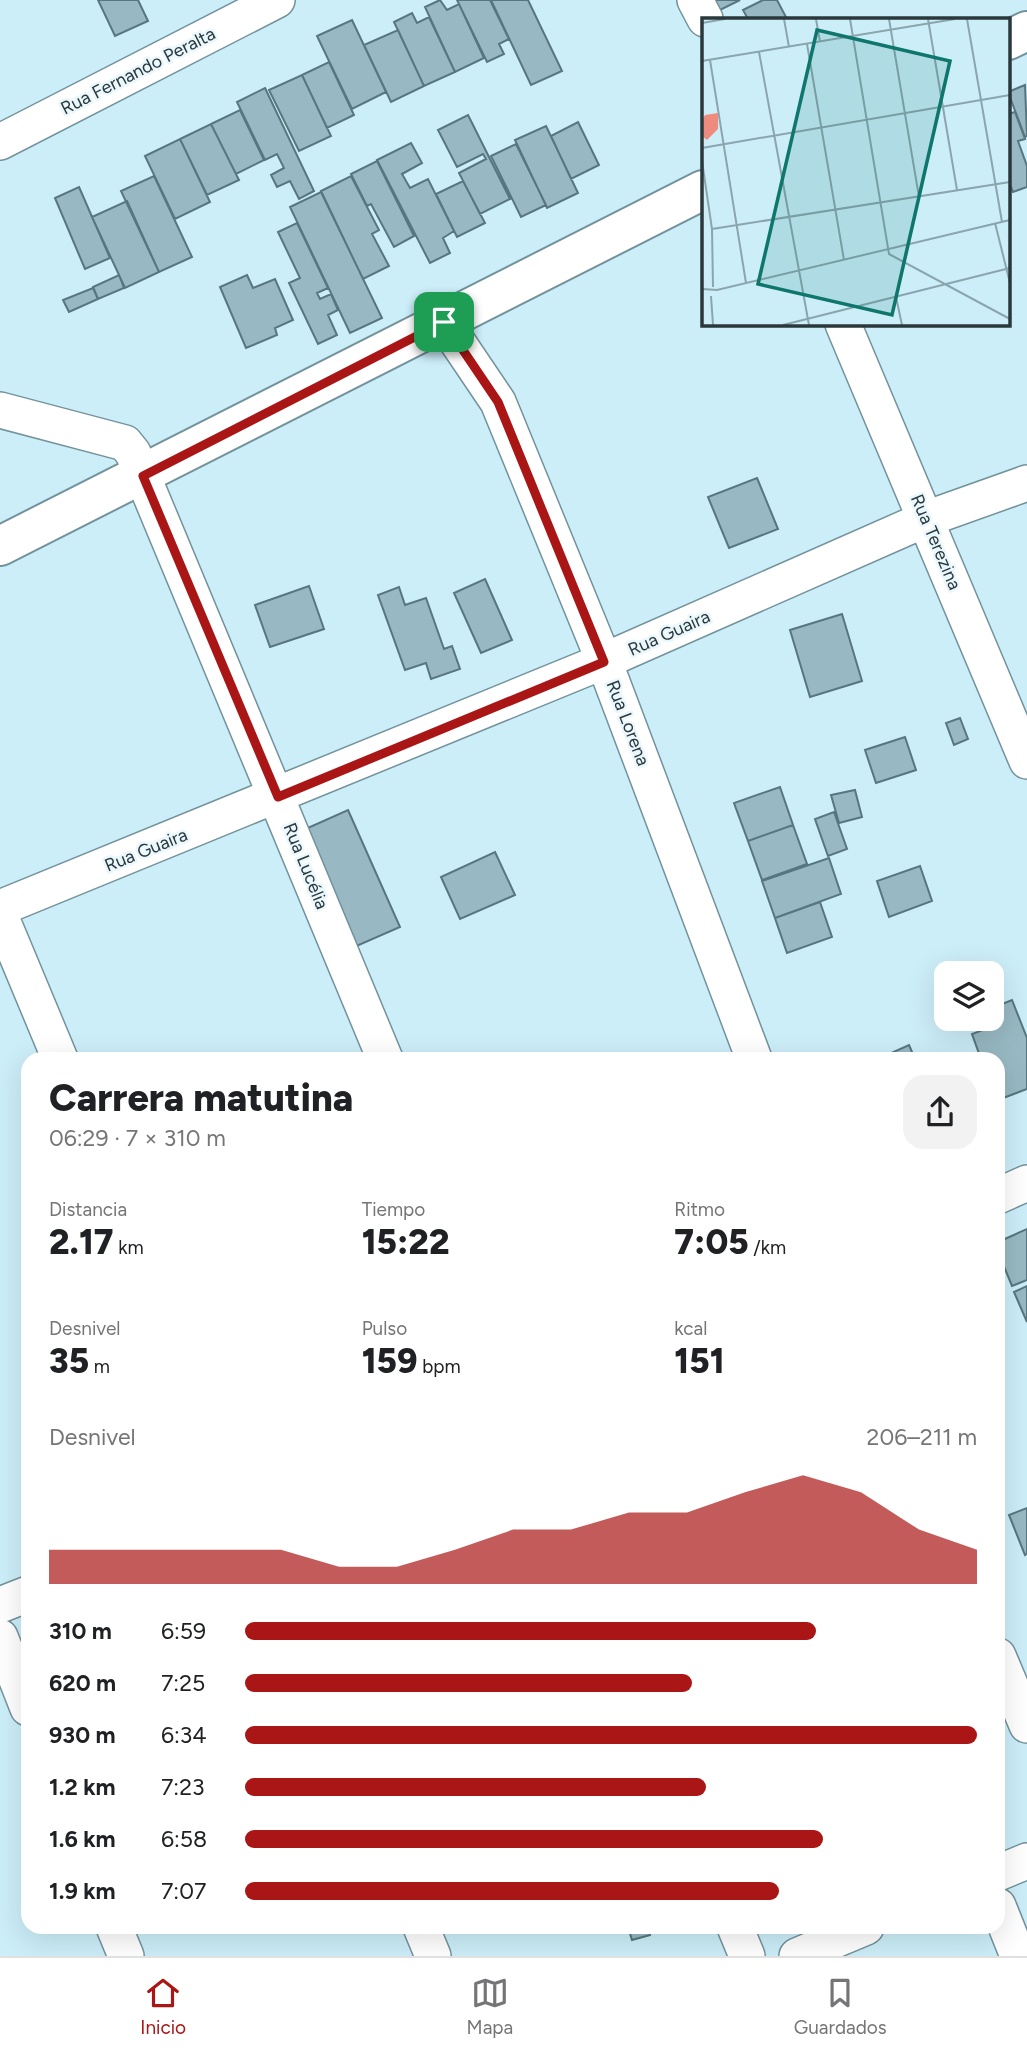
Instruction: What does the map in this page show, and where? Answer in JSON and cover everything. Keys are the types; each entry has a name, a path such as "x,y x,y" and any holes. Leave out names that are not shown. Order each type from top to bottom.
{"main road":[{"path":"1010,39 1027,31"},
{"path":"0,546 143,476 702,191"}],"street":[{"name":"Rua Fernando Peralta","path":"0,142 277,0"},
{"path":"695,0 704,18"},
{"name":"Rua Lorena","path":"444,322 498,402 604,662 751,1052"},
{"name":"Rua Terezina","path":"844,326 1027,761"},
{"name":"Rua Lucélia","path":"0,410 125,443 143,476 382,1052"},
{"name":"Rua Guaira","path":"0,908 604,662 926,519 1027,483"},
{"path":"0,915 57,1052"},
{"path":"1005,1193 1027,1183"},
{"path":"0,1605 21,1597"},
{"path":"0,1637 21,1690"},
{"path":"1005,1673 1027,1725"},
{"path":"1005,1870 1027,1861"},
{"path":"1005,1924 1018,1956"},
{"path":"117,1934 126,1956"},
{"path":"424,1934 433,1956"},
{"path":"738,1934 747,1956"},
{"path":"796,1956 849,1934"}],"building":[{"path":"98,0 138,0 148,21 115,36"},
{"path":"440,0 447,10 459,4 484,58 455,72 425,7"},
{"path":"457,0 490,0 509,39 499,44 504,54 487,62"},
{"path":"491,0 528,0 562,71 531,85"},
{"path":"707,0 740,0 714,13"},
{"path":"763,0 777,0 786,18 747,18 743,10"},
{"path":"412,13 417,23 429,17 455,72 424,86 394,22"},
{"path":"352,20 386,92 352,109 317,36"},
{"path":"398,30 424,86 391,102 364,45"},
{"path":"329,62 354,115 327,128 302,75"},
{"path":"302,75 331,136 299,151 269,90"},
{"path":"1025,85 1025,137 1010,97 1010,91"},
{"path":"265,88 314,191 299,199 290,181 277,187 271,175 284,168 277,154 265,160 237,102"},
{"path":"240,110 264,160 236,174 211,124"},
{"path":"1015,112 1025,139 1018,141 1027,166 1027,187 1013,192 1010,184 1010,113"},
{"path":"468,115 510,199 480,214 459,173 486,159 483,154 457,167 438,130"},
{"path":"578,122 599,165 571,179 551,136"},
{"path":"211,124 239,180 207,195 180,139"},
{"path":"546,126 578,193 547,208 515,140"},
{"path":"180,139 210,202 175,219 145,156"},
{"path":"411,143 422,163 402,174 410,188 428,179 454,231 443,238 450,253 430,263 377,160"},
{"path":"516,144 546,205 521,217 491,156"},
{"path":"377,161 414,236 394,247 371,204 367,206 351,174"},
{"path":"154,176 192,257 159,272 121,191"},
{"path":"351,176 379,230 372,234 389,266 363,279 321,191"},
{"path":"463,181 485,223 457,237 436,194"},
{"path":"79,187 110,258 85,269 55,198"},
{"path":"321,192 382,318 350,333 290,207"},
{"path":"127,201 159,272 125,288 92,217"},
{"path":"297,223 328,288 317,293 320,299 331,294 338,310 328,315 337,335 318,344 289,283 300,278 278,232"},
{"path":"119,275 124,288 98,299 93,287"},
{"path":"247,275 253,288 275,279 293,320 275,328 277,335 246,348 220,287"},
{"path":"93,288 98,299 69,312 63,300"},
{"path":"757,478 778,529 729,548 708,497"},
{"path":"485,579 512,640 481,653 454,593"},
{"path":"309,586 324,629 270,647 255,605"},
{"path":"399,587 405,605 426,598 444,649 452,646 460,669 431,679 426,663 405,670 378,595"},
{"path":"842,614 862,681 810,697 790,630"},
{"path":"960,718 968,739 954,745 946,723"},
{"path":"905,737 916,770 876,783 865,750"},
{"path":"780,787 793,825 748,841 734,803"},
{"path":"855,790 862,817 839,823 831,795"},
{"path":"348,810 400,927 352,948 301,831"},
{"path":"834,812 847,849 828,856 815,819"},
{"path":"793,825 807,864 762,880 748,841"},
{"path":"495,852 515,895 460,919 441,877"},
{"path":"829,858 841,894 775,918 762,881"},
{"path":"920,866 932,901 889,917 877,881"},
{"path":"820,902 832,937 787,953 775,918"},
{"path":"1012,1000 1027,1038 1027,1089 1005,1097 1005,1052 978,1052 972,1034 980,1031 1004,1031 1004,1003"},
{"path":"909,1045 912,1052 893,1052"},
{"path":"1027,1229 1027,1280 1012,1286 1005,1269 1005,1239"},
{"path":"1027,1286 1027,1322 1014,1292"},
{"path":"1027,1508 1027,1554 1025,1555 1009,1515"},
{"path":"630,1934 650,1934 650,1935 632,1940"}],"route":[{"path":"444,322 498,402 604,662 278,797 143,476 444,322"}]}
